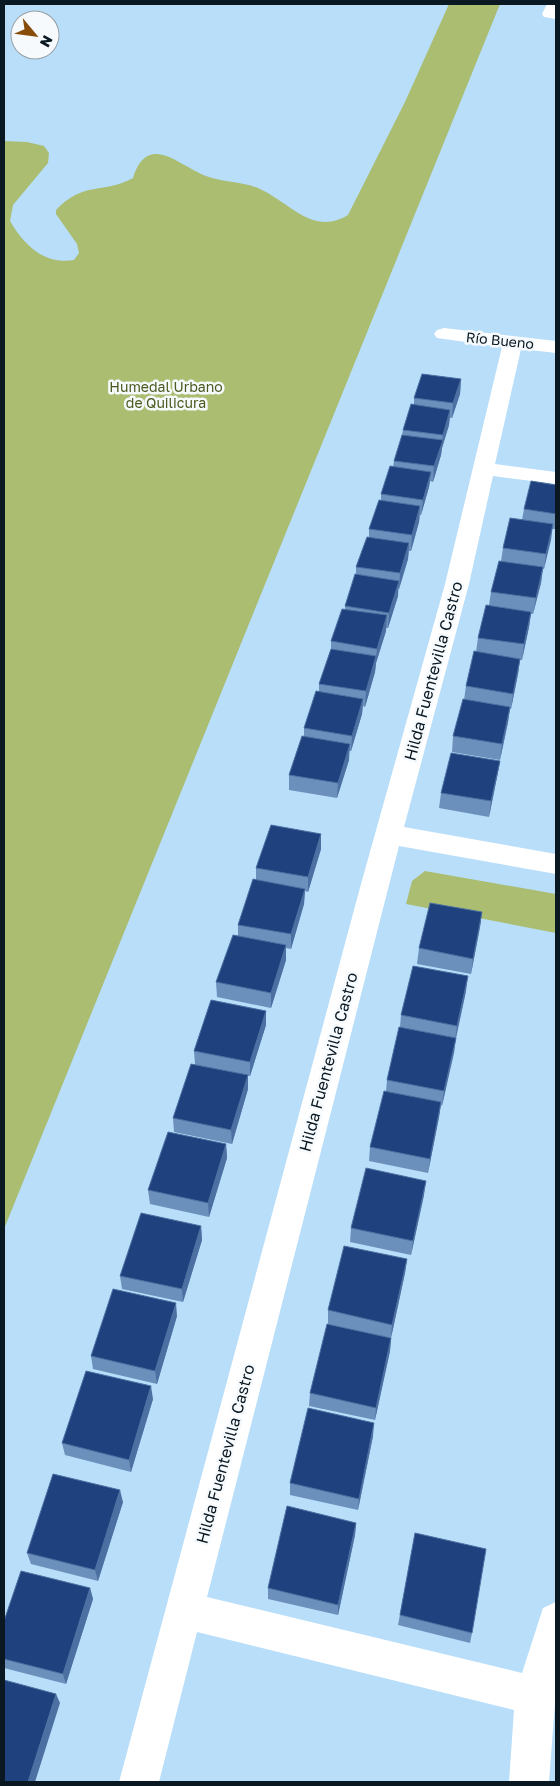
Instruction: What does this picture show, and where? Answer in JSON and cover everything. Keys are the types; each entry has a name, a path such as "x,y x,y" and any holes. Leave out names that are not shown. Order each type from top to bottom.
{"street":[{"path":"556,5 553,5 549,14 556,15"},
{"name":"Río Bueno","path":"444,334 556,347"},
{"name":"Hilda Fuentevilla Castro","path":"139,1782 183,1610 457,584 514,342"},
{"path":"484,469 556,478"},
{"path":"389,834 556,864"},
{"path":"183,1610 535,1696"},
{"path":"529,1782 535,1696 556,1621"}],"green space":[{"name":"Humedal Urbano de Quilicura","path":"449,4 500,4 4,1229 4,141 27,142 44,146 49,153 48,163 13,205 10,221 28,245 44,256 53,259 63,261 74,260 79,253 77,244 56,214 56,210 75,195 85,191 113,186 133,178 139,164 147,156 156,154 175,160 206,176 255,187 313,220 324,222 336,221 348,215 405,102"},
{"path":"425,871 556,894 556,933 406,904 412,881"}],"building":[{"path":"422,374 461,379 453,403 414,398"},
{"path":"411,404 450,410 443,435 403,430"},
{"path":"402,435 443,440 434,466 394,461"},
{"path":"390,466 431,472 423,500 381,494"},
{"path":"531,481 556,485 556,514 524,509"},
{"path":"379,500 420,506 412,535 369,529"},
{"path":"510,518 553,524 546,554 503,548"},
{"path":"367,537 409,543 400,573 356,567"},
{"path":"499,561 543,567 536,598 491,592"},
{"path":"355,574 399,581 389,613 345,606"},
{"path":"486,605 531,612 524,644 478,638"},
{"path":"342,609 387,615 377,649 331,641"},
{"path":"331,649 376,656 366,691 319,684"},
{"path":"474,651 520,659 513,694 466,686"},
{"path":"316,691 363,699 352,736 304,728"},
{"path":"463,699 510,707 502,744 453,736"},
{"path":"302,736 350,744 338,783 289,775"},
{"path":"451,753 500,761 491,801 441,793"},
{"path":"271,825 321,834 308,877 256,868"},
{"path":"253,879 305,889 291,934 238,925"},
{"path":"430,903 482,912 473,959 419,948"},
{"path":"233,935 286,945 271,993 216,982"},
{"path":"413,966 468,976 457,1026 401,1015"},
{"path":"211,1000 266,1011 250,1062 194,1051"},
{"path":"399,1027 456,1038 444,1091 387,1080"},
{"path":"191,1064 248,1075 231,1130 173,1118"},
{"path":"384,1091 441,1102 430,1159 370,1147"},
{"path":"168,1132 226,1144 208,1203 148,1190"},
{"path":"366,1168 426,1181 413,1241 351,1228"},
{"path":"141,1213 201,1226 182,1289 120,1276"},
{"path":"344,1246 407,1259 392,1325 328,1310"},
{"path":"113,1289 176,1303 155,1371 91,1356"},
{"path":"327,1324 391,1338 376,1408 310,1393"},
{"path":"86,1371 151,1386 129,1460 62,1443"},
{"path":"308,1408 374,1423 359,1499 290,1483"},
{"path":"53,1474 120,1490 95,1570 27,1553"},
{"path":"287,1506 356,1523 338,1605 268,1588"},
{"path":"415,1533 486,1549 472,1633 400,1615"},
{"path":"21,1571 90,1588 63,1674 4,1659 4,1621"},
{"path":"4,1680 56,1694 28,1782 4,1781"}]}
